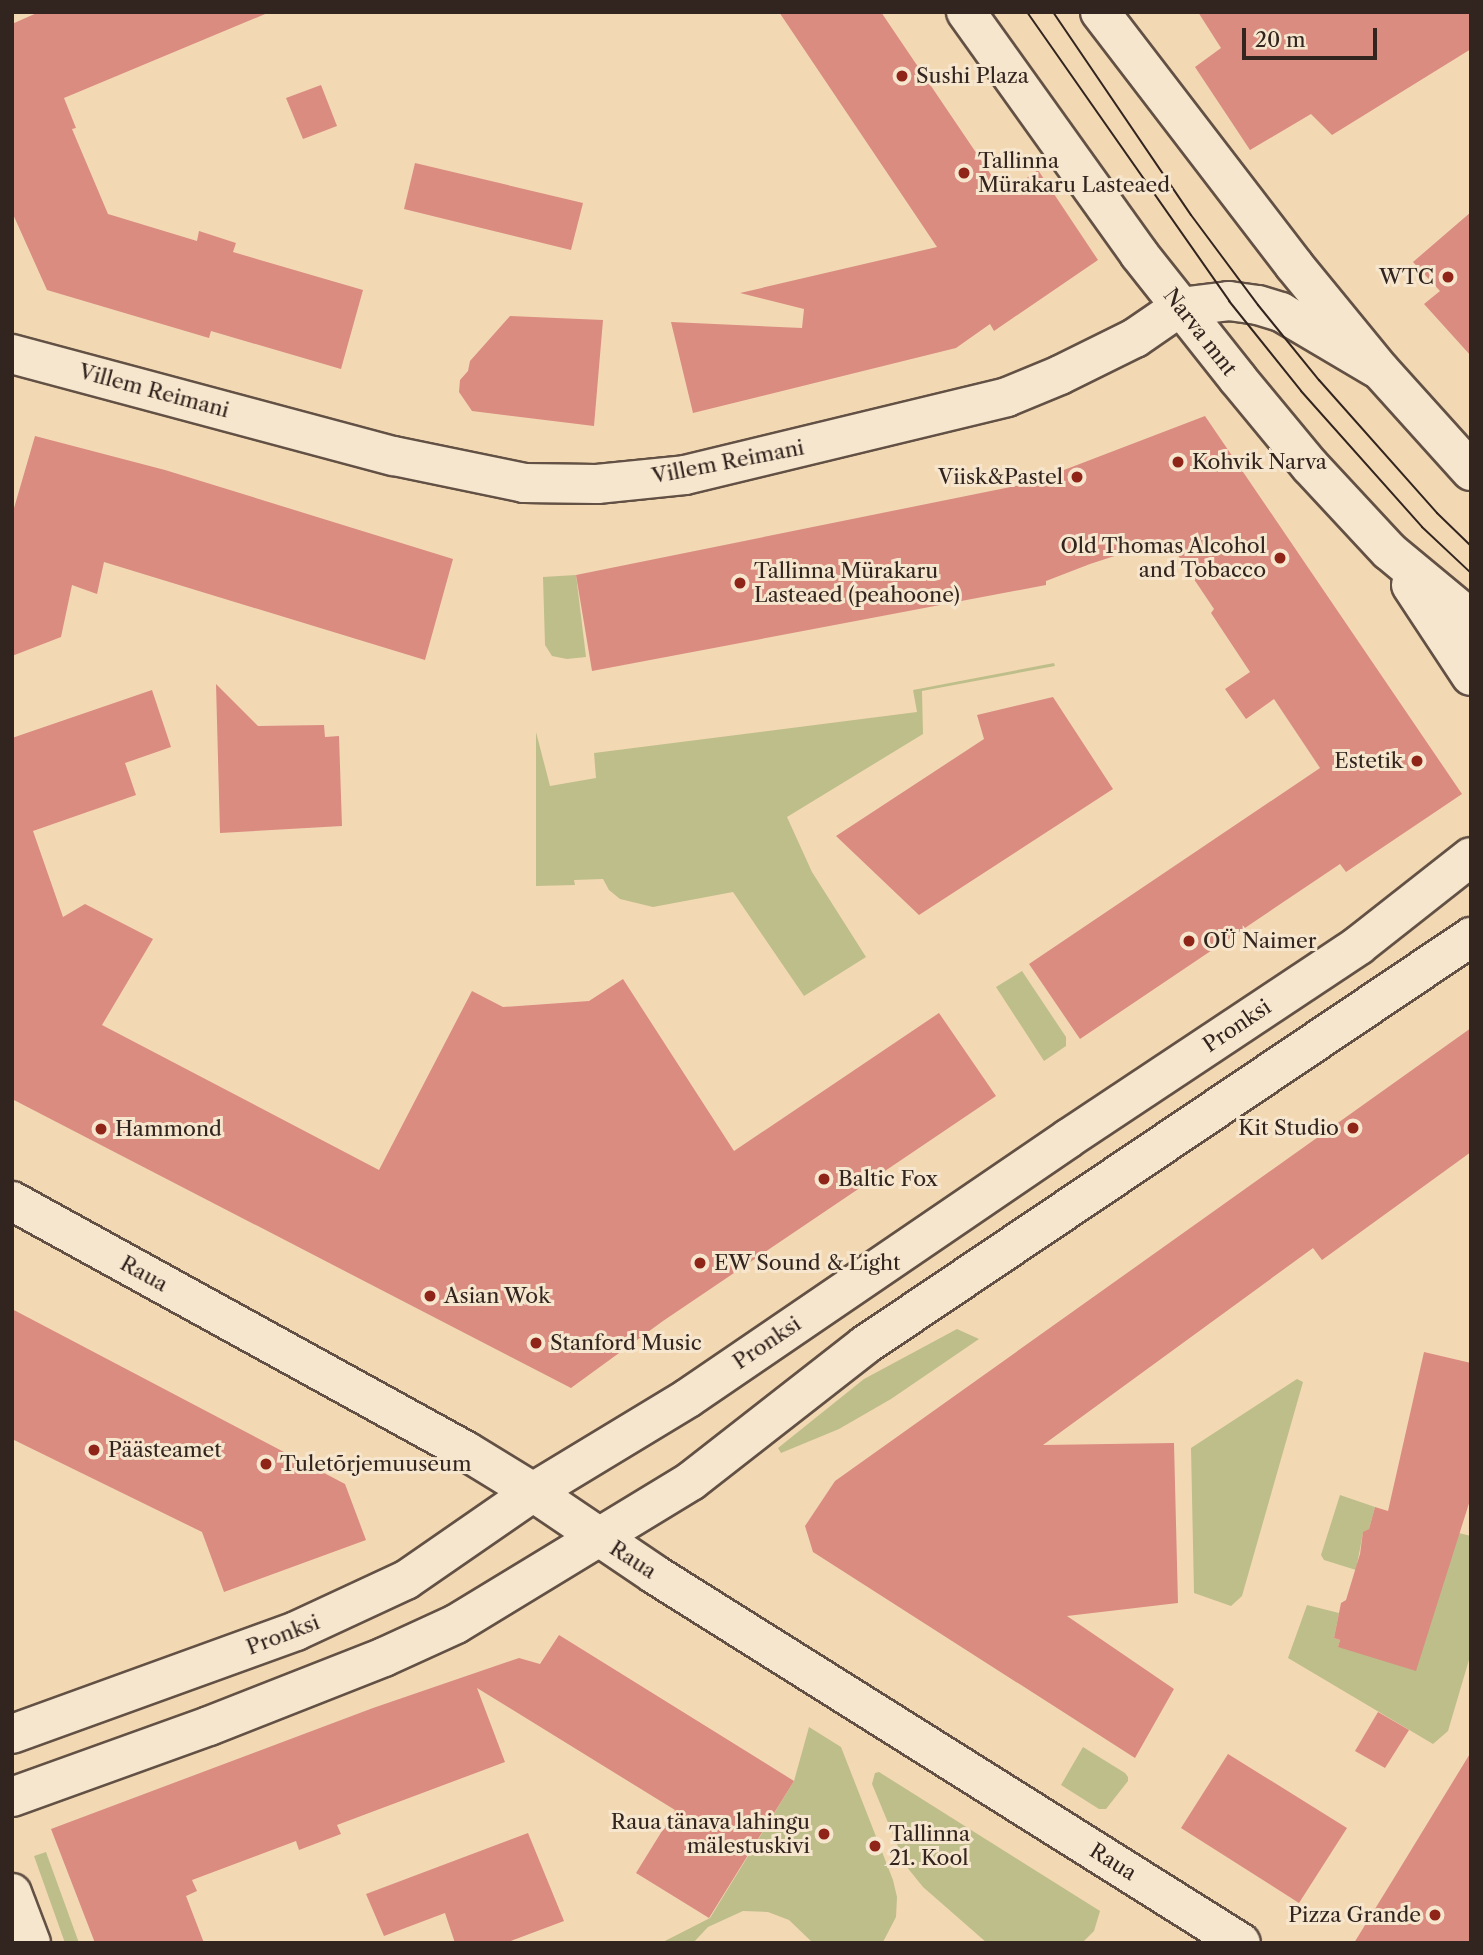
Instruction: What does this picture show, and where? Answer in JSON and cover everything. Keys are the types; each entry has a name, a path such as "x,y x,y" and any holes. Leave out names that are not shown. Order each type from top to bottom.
{"main road":[{"name":"Narva mnt","path":"966,12 1180,307 1310,466 1389,551 1471,619"},
{"path":"1100,12 1286,255 1380,370 1471,471"},
{"path":"1180,307 1228,301 1258,305 1281,312 1380,370"},
{"name":"Villem Reimani","path":"12,354 394,456 524,483 597,484 685,475 1007,397 1135,338 1180,307"},
{"path":"1389,551 1471,676"},
{"name":"Pronksi","path":"12,1734 296,1631 406,1580 533,1492 688,1398 1069,1138 1359,945 1471,857"},
{"path":"12,1797 209,1726 384,1657 456,1624 691,1481 866,1345 1471,937"},
{"name":"Raua","path":"12,1201 466,1451 1241,1943"},
{"path":"12,1893 31,1943"}],"green space":[{"path":"576,575 586,657 567,659 552,656 545,645 543,577"},
{"path":"1054,663 1055,666 922,691 923,734 787,817 812,872 866,957 804,996 733,892 653,907 620,899 609,890 603,879 574,880 575,885 536,886 536,732 550,786 596,778 594,753 917,712 913,690"},
{"path":"1022,971 1066,1037 1066,1046 1044,1061 996,987"},
{"path":"957,1329 979,1339 891,1399 839,1429 781,1453 778,1448 864,1379"},
{"path":"1297,1379 1303,1382 1242,1596 1231,1606 1194,1593 1191,1448"},
{"path":"1340,1495 1375,1507 1369,1529 1363,1533 1356,1570 1324,1560 1321,1555"},
{"path":"1459,1533 1471,1536 1471,1653 1448,1731 1433,1744 1288,1658 1307,1605 1339,1613 1334,1638 1340,1640 1338,1647"},
{"path":"809,1727 841,1747 893,1880 897,1897 896,1917 883,1942 813,1943 789,1920 768,1912 743,1911 708,1927 693,1943 661,1943 710,1918 794,1781"},
{"path":"1083,1747 1128,1777 1128,1781 1106,1809 1099,1809 1061,1785"},
{"path":"879,1772 1100,1911 1094,1931 1082,1943 987,1943 923,1887 906,1866 872,1784 875,1773"},
{"path":"46,1852 79,1943 65,1943 34,1856"}],"building":[{"path":"39,12 270,12 64,98 76,128 72,129 108,214 197,241 199,231 236,243 233,252 363,290 341,369 211,331 209,338 47,290 12,212 12,24"},
{"path":"779,12 881,12 1004,194 1038,170 1098,260 994,331 990,324 956,348 693,413 671,322 802,328 804,309 740,293 937,247"},
{"path":"1198,12 1471,12 1471,49 1332,135 1311,114 1250,150 1195,67 1221,48"},
{"path":"321,85 337,126 303,139 286,98"},
{"path":"415,163 583,203 571,250 404,209"},
{"name":"WTC","path":"1471,212 1471,356 1424,304 1440,291 1413,262"},
{"path":"510,316 603,320 594,426 472,411 459,392 460,380 468,371 470,361"},
{"path":"1205,416 1462,794 1346,872 1340,864 1080,1039 1029,964 1320,768 1274,699 1246,719 1225,689 1250,672 1211,613 1214,609 1167,539 1090,564 1046,581 1046,585 592,671 576,575 1030,483"},
{"path":"35,436 165,470 453,559 425,660 104,562 97,594 72,585 61,637 12,656 12,515"},
{"path":"216,684 258,726 324,725 325,737 339,736 342,826 220,833"},
{"path":"152,690 171,747 125,763 136,795 33,831 63,917 85,904 153,939 102,1025 379,1170 472,991 503,1007 589,1001 623,979 734,1151 939,1013 996,1096 663,1321 571,1388 12,1099 12,738"},
{"path":"1053,697 1113,789 919,915 836,836 984,739 977,715"},
{"path":"1471,1028 1471,1152 1322,1260 1313,1248 1043,1445 1174,1443 1178,1603 1067,1616 1174,1689 1135,1758 813,1552 805,1526 835,1481"},
{"path":"12,1309 345,1484 366,1540 224,1592 202,1532 12,1439"},
{"path":"1424,1352 1471,1363 1471,1497 1416,1671 1338,1647 1340,1640 1334,1638 1341,1603 1346,1600 1360,1554 1363,1532 1369,1529 1375,1507 1388,1511"},
{"path":"559,1635 794,1781 709,1918 636,1873 675,1810 477,1688 505,1762 337,1825 341,1834 299,1850 296,1841 192,1880 197,1891 186,1896 204,1943 95,1943 51,1829 373,1708 519,1658 540,1664"},
{"path":"1378,1712 1409,1730 1385,1768 1355,1751"},
{"path":"1471,1752 1471,1943 1354,1943 1394,1878"},
{"path":"1228,1754 1347,1828 1299,1903 1181,1828"},
{"path":"528,1833 564,1921 505,1943 455,1943 445,1913 384,1936 366,1894"}],"tram line":[{"path":"1027,12 1229,301 1301,391 1422,527 1471,573"},
{"path":"1053,12 1191,215 1258,305 1319,380 1437,513 1471,546"}],"place":[{"name":"Sushi Plaza","path":"902,76"},
{"name":"Tallinna Mürakaru Lasteaed","path":"964,173"},
{"name":"WTC","path":"1448,277"},
{"name":"Kohvik Narva","path":"1178,462"},
{"name":"Viisk&Pastel","path":"1077,477"},
{"name":"Old Thomas Alcohol and Tobacco","path":"1280,558"},
{"name":"Tallinna Mürakaru Lasteaed (peahoone)","path":"740,583"},
{"name":"Estetik","path":"1417,761"},
{"name":"OÜ Naimer","path":"1189,941"},
{"name":"Kit Studio","path":"1353,1128"},
{"name":"Hammond","path":"101,1129"},
{"name":"Baltic Fox","path":"824,1179"},
{"name":"EW Sound & Light","path":"700,1263"},
{"name":"Asian Wok","path":"430,1296"},
{"name":"Stanford Music","path":"536,1343"},
{"name":"Päästeamet","path":"94,1450"},
{"name":"Tuletõrjemuuseum","path":"266,1464"},
{"name":"Raua tänava lahingu mälestuskivi","path":"824,1834"},
{"name":"Tallinna 21. Kool","path":"875,1846"},
{"name":"Pizza Grande","path":"1435,1915"}]}
